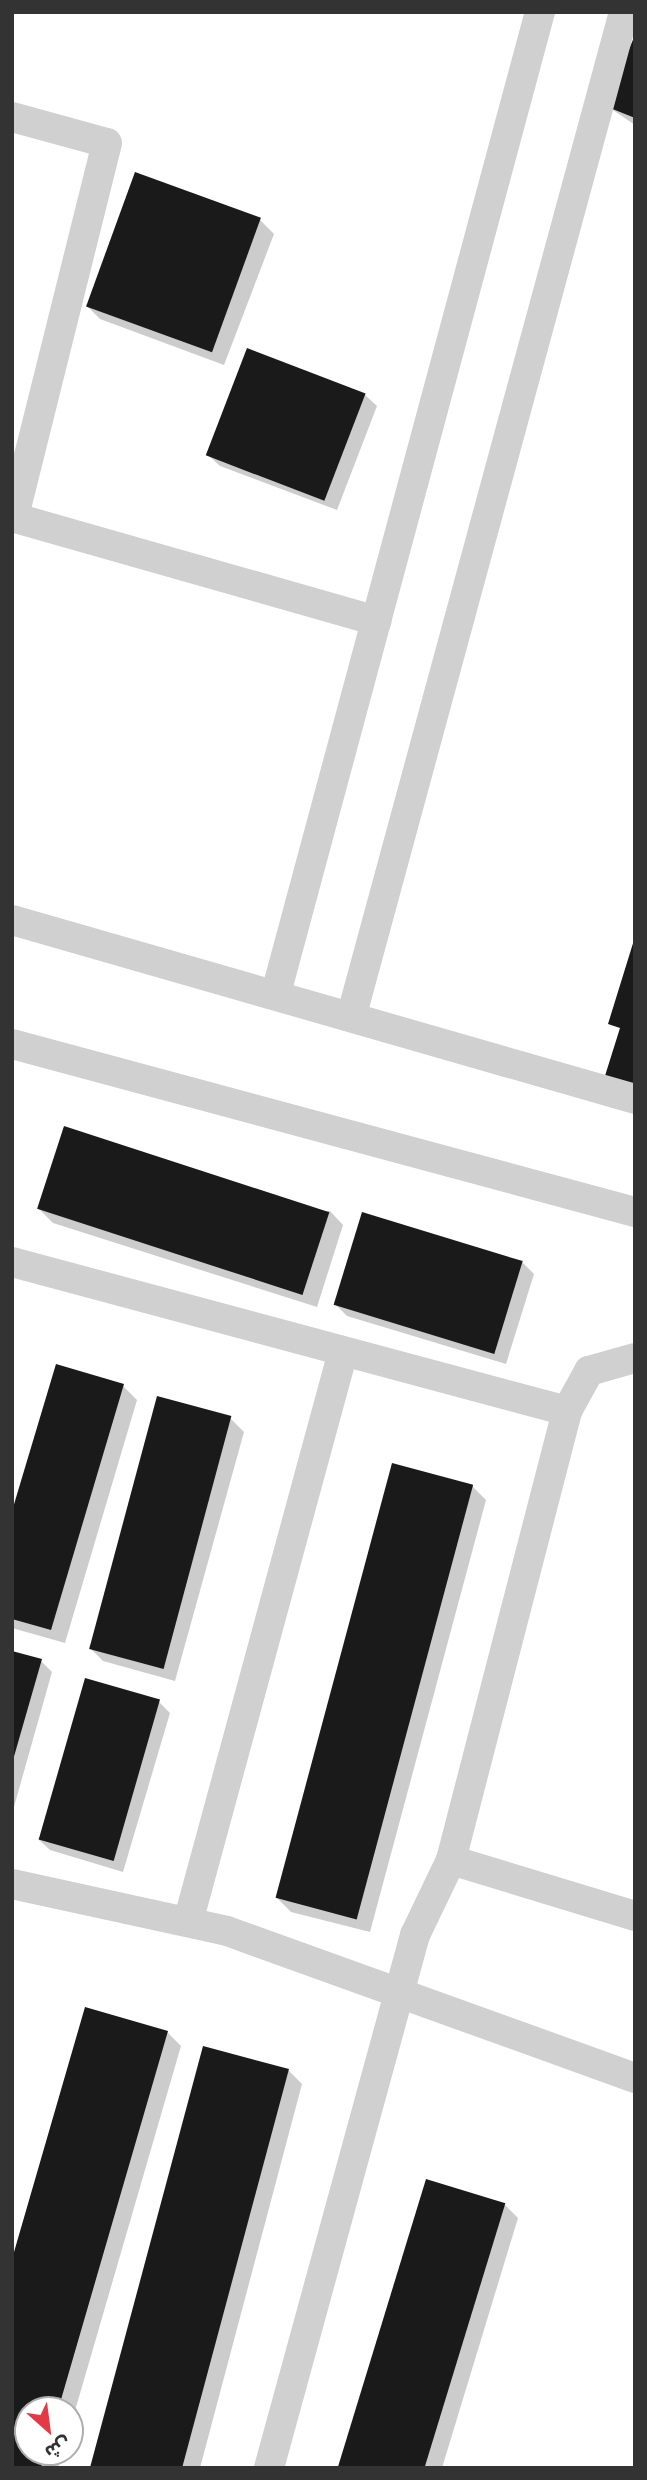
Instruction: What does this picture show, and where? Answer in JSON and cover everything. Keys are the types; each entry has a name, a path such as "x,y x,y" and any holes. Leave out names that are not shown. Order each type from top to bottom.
{"street":[{"path":"276,993 540,12"},
{"path":"352,1014 624,12"},
{"path":"12,117 107,143 13,517 376,621"},
{"path":"12,920 352,1014 635,1099"},
{"path":"12,1044 635,1212"},
{"path":"12,1262 567,1411"},
{"path":"188,1922 344,1352"},
{"path":"269,2468 415,1935 450,1860 567,1411 589,1371 635,1358"},
{"path":"450,1860 635,1916"},
{"path":"12,1884 188,1922 400,1993 635,2078"}],"building":[{"path":"635,35 635,118 605,106"},
{"path":"135,172 261,218 212,352 86,306"},
{"path":"247,348 366,394 324,501 206,455"},
{"path":"634,940 635,1089 604,1079 620,1028 608,1024"},
{"path":"64,1126 329,1212 302,1295 37,1209"},
{"path":"362,1212 523,1261 494,1354 334,1305"},
{"path":"56,1364 124,1384 51,1630 12,1619 12,1511"},
{"path":"157,1396 231,1416 164,1669 89,1649"},
{"path":"392,1463 473,1485 357,1919 276,1898"},
{"path":"12,1651 42,1659 13,1760 12,1760"},
{"path":"85,1678 160,1699 114,1861 39,1839"},
{"path":"85,2007 168,2031 62,2396 14,2396 14,2466 41,2468 12,2468 12,2259"},
{"path":"203,2046 289,2069 182,2468 90,2468"},
{"path":"426,2179 505,2203 424,2468 338,2468"}]}
